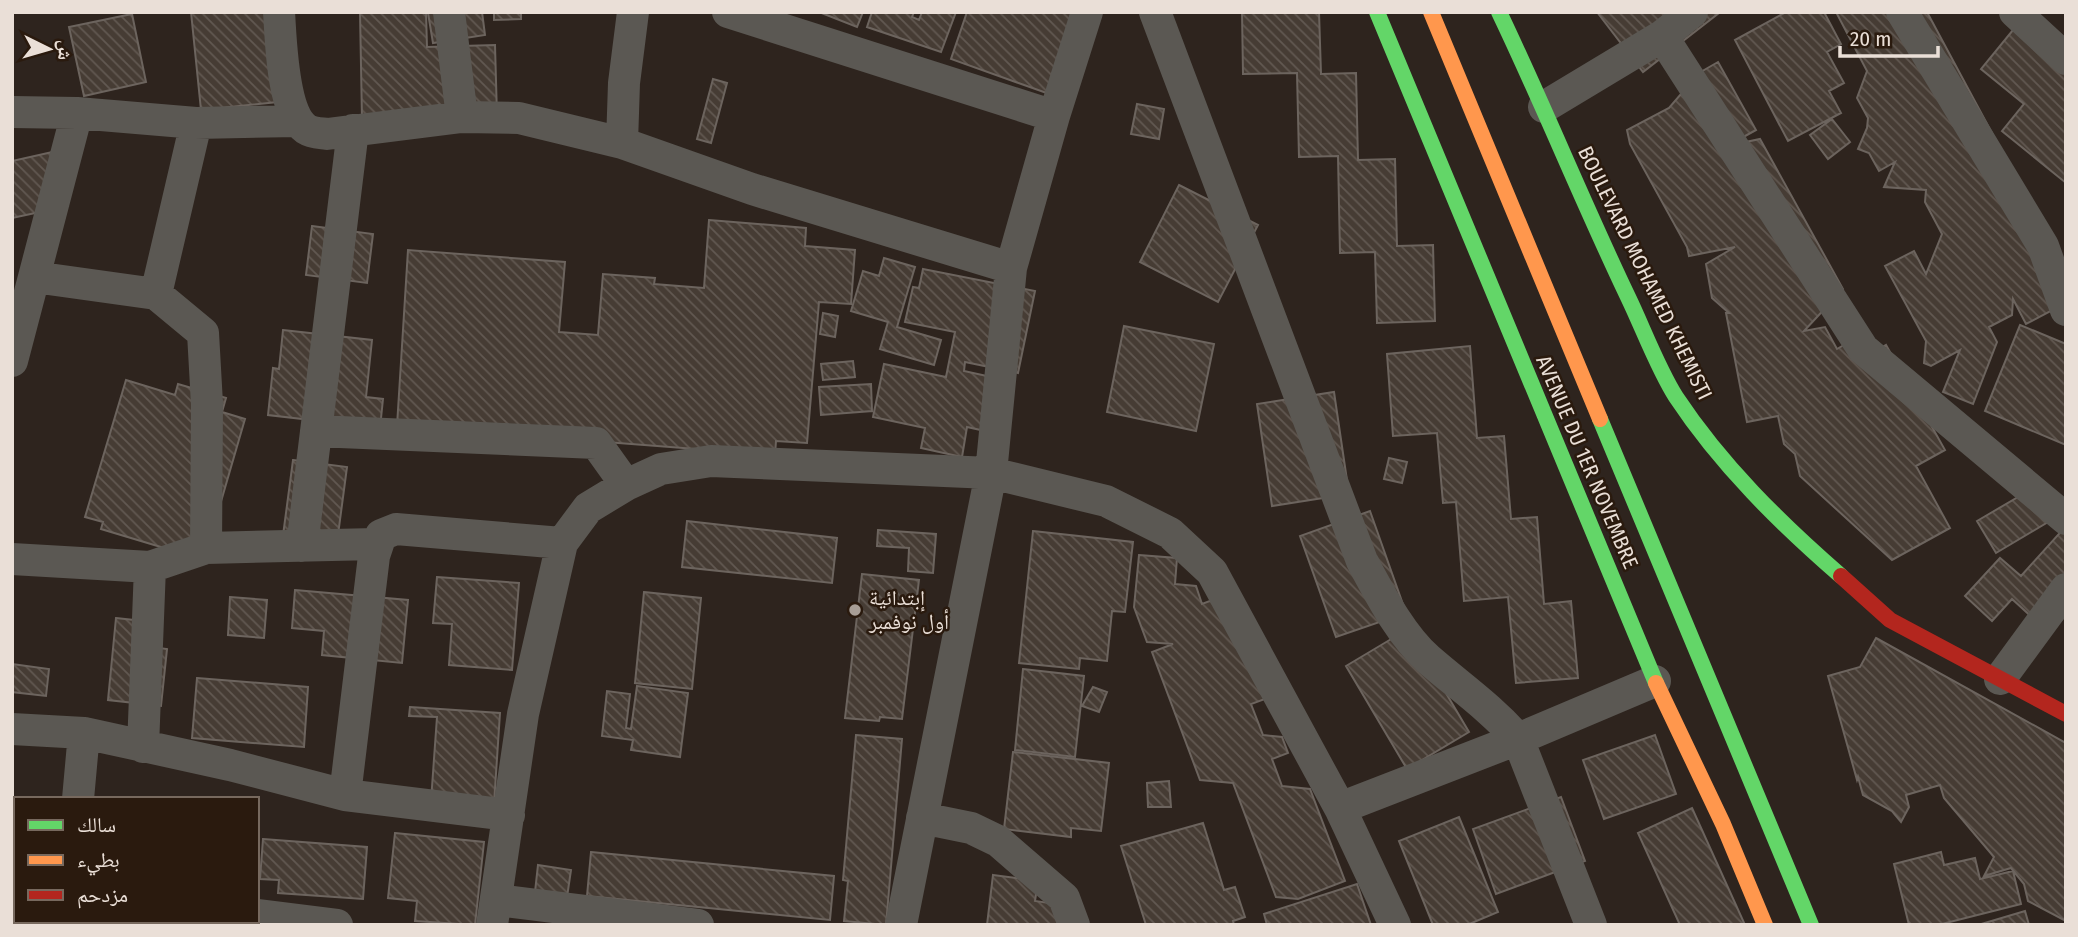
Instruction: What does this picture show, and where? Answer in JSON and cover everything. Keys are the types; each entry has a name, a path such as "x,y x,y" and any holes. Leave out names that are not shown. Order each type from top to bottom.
{"main road":[{"name":"AVENUE DU 1ER NOVEMBRE","path":"1377,12 1655,681 1723,824 1765,925"},
{"name":"AVENUE DU 1ER NOVEMBRE","path":"1431,12 1811,925"},
{"name":"BOULEVARD MOHAMED KHEMISTI","path":"1499,12 1544,107 1602,242 1674,394 1706,440 1795,536 1890,620 2066,714"}],"street":[{"path":"279,12 284,74 292,105 298,121 306,129 316,133 462,117 519,118 622,143 752,189 1011,268"},
{"path":"449,12 462,117"},
{"path":"622,143 624,83 633,12"},
{"path":"728,12 1054,116"},
{"path":"901,925 991,472 1011,268 1087,12"},
{"path":"1156,12 1362,561 1390,612 1426,658 1497,715 1518,739 1591,925"},
{"path":"1544,107 1662,36 1692,12"},
{"path":"1902,12 2043,246 2066,310"},
{"path":"2015,12 2066,59"},
{"path":"1662,36 1863,349 2066,519"},
{"path":"12,112 77,113 196,123 298,121"},
{"path":"12,361 77,113"},
{"path":"156,294 196,123"},
{"path":"302,546 353,130"},
{"path":"34,277 156,294 203,333 207,404 206,548"},
{"path":"316,430 596,443 626,485"},
{"path":"698,925 494,913 523,714 562,543 588,508 626,485 661,469 711,461 991,472 1106,500 1170,533 1212,572 1340,808 1395,925"},
{"path":"345,796 376,544 381,536 396,529 562,543"},
{"path":"12,559 150,567 206,548 376,544"},
{"path":"143,747 150,567"},
{"path":"2000,679 2066,589"},
{"path":"1340,808 1518,739 1655,681"},
{"path":"12,729 84,733 230,765 345,796 509,815"},
{"path":"78,797 84,733"},
{"path":"922,818 971,828 998,841 1064,898 1074,925"},
{"path":"259,915 337,925"}],"building":[{"path":"191,12 278,12 287,101 201,110"},
{"path":"360,12 426,12 427,47 495,45 497,116 362,119"},
{"path":"482,12 485,35 433,43 428,13"},
{"path":"494,12 521,12 521,19 494,20"},
{"path":"819,12 863,12 857,27"},
{"path":"872,12 914,12 912,17 919,20 922,12 956,12 941,52 867,27"},
{"path":"967,12 1088,12 1069,101 951,59"},
{"path":"1242,12 1319,12 1321,74 1356,73 1358,160 1395,159 1397,246 1433,245 1435,321 1377,323 1375,252 1340,253 1338,156 1299,157 1297,73 1243,74"},
{"path":"1597,12 1719,12 1719,13 1643,72"},
{"path":"1786,12 1824,12 1841,44 1827,52 1844,83 1829,91 1841,113 1788,141 1735,40"},
{"path":"1836,12 1927,12 2066,271 2066,303 2026,324 2013,299 2012,315 1989,327 1997,342 1973,404 1943,392 1960,350 1931,366 1924,363 1926,341 1885,266 1914,251 1926,274 1942,234 1925,202 1926,190 1884,187 1895,162 1879,171 1869,153 1858,149 1867,128 1868,118 1857,98 1867,71"},
{"path":"132,14 146,82 84,96 69,27"},
{"path":"2013,30 2066,74 2066,183 2002,131 2024,104 1981,69"},
{"path":"1718,62 1756,130 1727,146 1760,139 1843,289 1804,331 1825,327 1837,349 1851,341 1861,360 1886,345 1945,450 1916,466 1950,528 1892,560 1800,476 1795,454 1784,444 1778,416 1747,422 1726,313 1729,313 1712,298 1706,264 1735,247 1689,256 1687,247 1630,144 1627,130 1669,108 1699,73"},
{"path":"713,79 727,83 711,143 697,139"},
{"path":"1137,104 1164,109 1159,139 1131,134"},
{"path":"1832,119 1850,142 1828,159 1810,135"},
{"path":"57,151 68,206 12,218 12,161"},
{"path":"1179,185 1258,225 1218,302 1140,262"},
{"path":"709,220 806,228 805,246 855,250 851,304 819,302 807,443 776,441 775,455 397,426 408,250 565,262 559,332 598,335 603,274 655,278 654,284 704,288"},
{"path":"312,226 373,234 367,283 306,275"},
{"path":"884,258 915,267 897,327 941,340 934,365 880,349 888,322 851,311 863,271 879,276"},
{"path":"923,269 1035,291 1018,373 965,362 964,371 1005,380 994,433 967,427 962,457 921,448 925,428 873,417 884,364 946,377 955,332 905,322 913,287 919,288"},
{"path":"823,313 838,316 835,337 820,334"},
{"path":"2020,325 2066,344 2066,445 1985,411"},
{"path":"1124,326 1214,344 1196,431 1107,412"},
{"path":"283,330 372,340 366,397 383,399 380,428 268,415 273,368 279,369"},
{"path":"1470,346 1477,438 1504,436 1511,519 1537,517 1544,604 1571,601 1578,678 1516,683 1508,597 1464,601 1456,502 1443,503 1437,433 1393,436 1387,354"},
{"path":"853,361 855,377 823,380 821,364"},
{"path":"126,380 175,395 178,384 226,398 222,412 245,419 204,560 101,529 103,522 85,517"},
{"path":"871,384 872,411 821,415 819,387"},
{"path":"1334,392 1349,494 1272,506 1257,404"},
{"path":"1389,458 1407,462 1402,483 1384,479"},
{"path":"293,460 347,467 336,550 282,543"},
{"path":"2042,483 2060,515 1996,553 1977,521"},
{"path":"1370,511 1406,613 1336,637 1300,536"},
{"path":"687,521 837,538 832,583 682,567"},
{"path":"2066,526 2066,615 2049,633 2012,599 1992,621 1965,596 2000,558 2021,576"},
{"path":"878,530 936,534 933,573 908,571 909,548 877,546"},
{"path":"1033,531 1133,542 1125,612 1112,611 1107,661 1080,658 1079,669 1019,663"},
{"path":"1139,555 1177,558 1175,584 1196,586 1202,604 1223,596 1265,699 1251,704 1263,735 1282,737 1288,753 1272,759 1282,786 1310,789 1345,881 1298,899 1276,897 1233,783 1200,780 1152,652 1173,644 1147,642 1134,607"},
{"path":"862,574 919,580 902,719 880,717 879,721 845,718"},
{"path":"437,577 519,583 512,670 449,665 452,624 433,623"},
{"path":"295,590 408,600 402,663 322,655 324,631 292,628"},
{"path":"644,592 701,598 692,689 635,683"},
{"path":"230,597 267,600 264,638 228,635"},
{"path":"116,618 161,623 159,648 167,649 161,706 108,700"},
{"path":"1408,629 1469,732 1407,769 1346,666"},
{"path":"1876,638 2066,743 2066,921 2028,901 2024,884 2011,868 1984,876 1994,857 1944,798 1940,785 1906,795 1909,807 1901,822 1892,811 1863,795 1828,676 1860,667"},
{"path":"12,664 49,669 46,696 12,692"},
{"path":"1023,669 1084,676 1075,757 1015,750"},
{"path":"197,678 308,687 304,747 192,738"},
{"path":"637,686 688,693 680,757 631,750 633,740 602,736 607,691 630,694 626,728 631,729"},
{"path":"1093,687 1107,692 1099,712 1082,706"},
{"path":"410,707 500,713 494,804 431,801 437,717 409,716"},
{"path":"856,735 902,739 886,925 844,921 848,881 843,880"},
{"path":"1655,735 1676,794 1604,819 1583,760"},
{"path":"1013,752 1109,763 1101,831 1071,828 1071,837 1004,829"},
{"path":"1169,781 1171,807 1148,807 1147,783"},
{"path":"1561,797 1585,861 1496,894 1473,829"},
{"path":"1692,808 1745,925 1680,925 1638,833"},
{"path":"1459,817 1498,912 1467,925 1433,925 1399,841"},
{"path":"1203,823 1224,890 1235,887 1245,917 1233,921 1234,925 1146,925 1121,846"},
{"path":"395,833 484,842 475,925 415,921 417,901 388,898"},
{"path":"263,839 367,847 363,899 278,893 279,880 260,879"},
{"path":"591,852 834,876 830,920 587,896"},
{"path":"1941,852 1944,865 1975,858 1980,879 2013,871 2021,904 1938,925 1909,925 1894,864"},
{"path":"538,865 571,870 567,897 535,892"},
{"path":"993,875 1038,881 1035,901 1070,906 1068,925 987,925"},
{"path":"1357,884 1371,925 1267,925 1264,914"},
{"path":"2025,911 2029,925 1978,925"}],"traffic: fast":[{"path":"1377,12 1656,683"},
{"path":"1499,12 1669,386 1732,470 1841,576"},
{"path":"1600,419 1811,925"}],"traffic: slow":[{"path":"1431,12 1600,419"},
{"path":"1656,683 1723,824 1765,925"}],"traffic: jam":[{"path":"1841,576 1890,620 2066,714"}],"place":[{"name":"إبتدائية أول نوفمبر","path":"855,610"}]}
